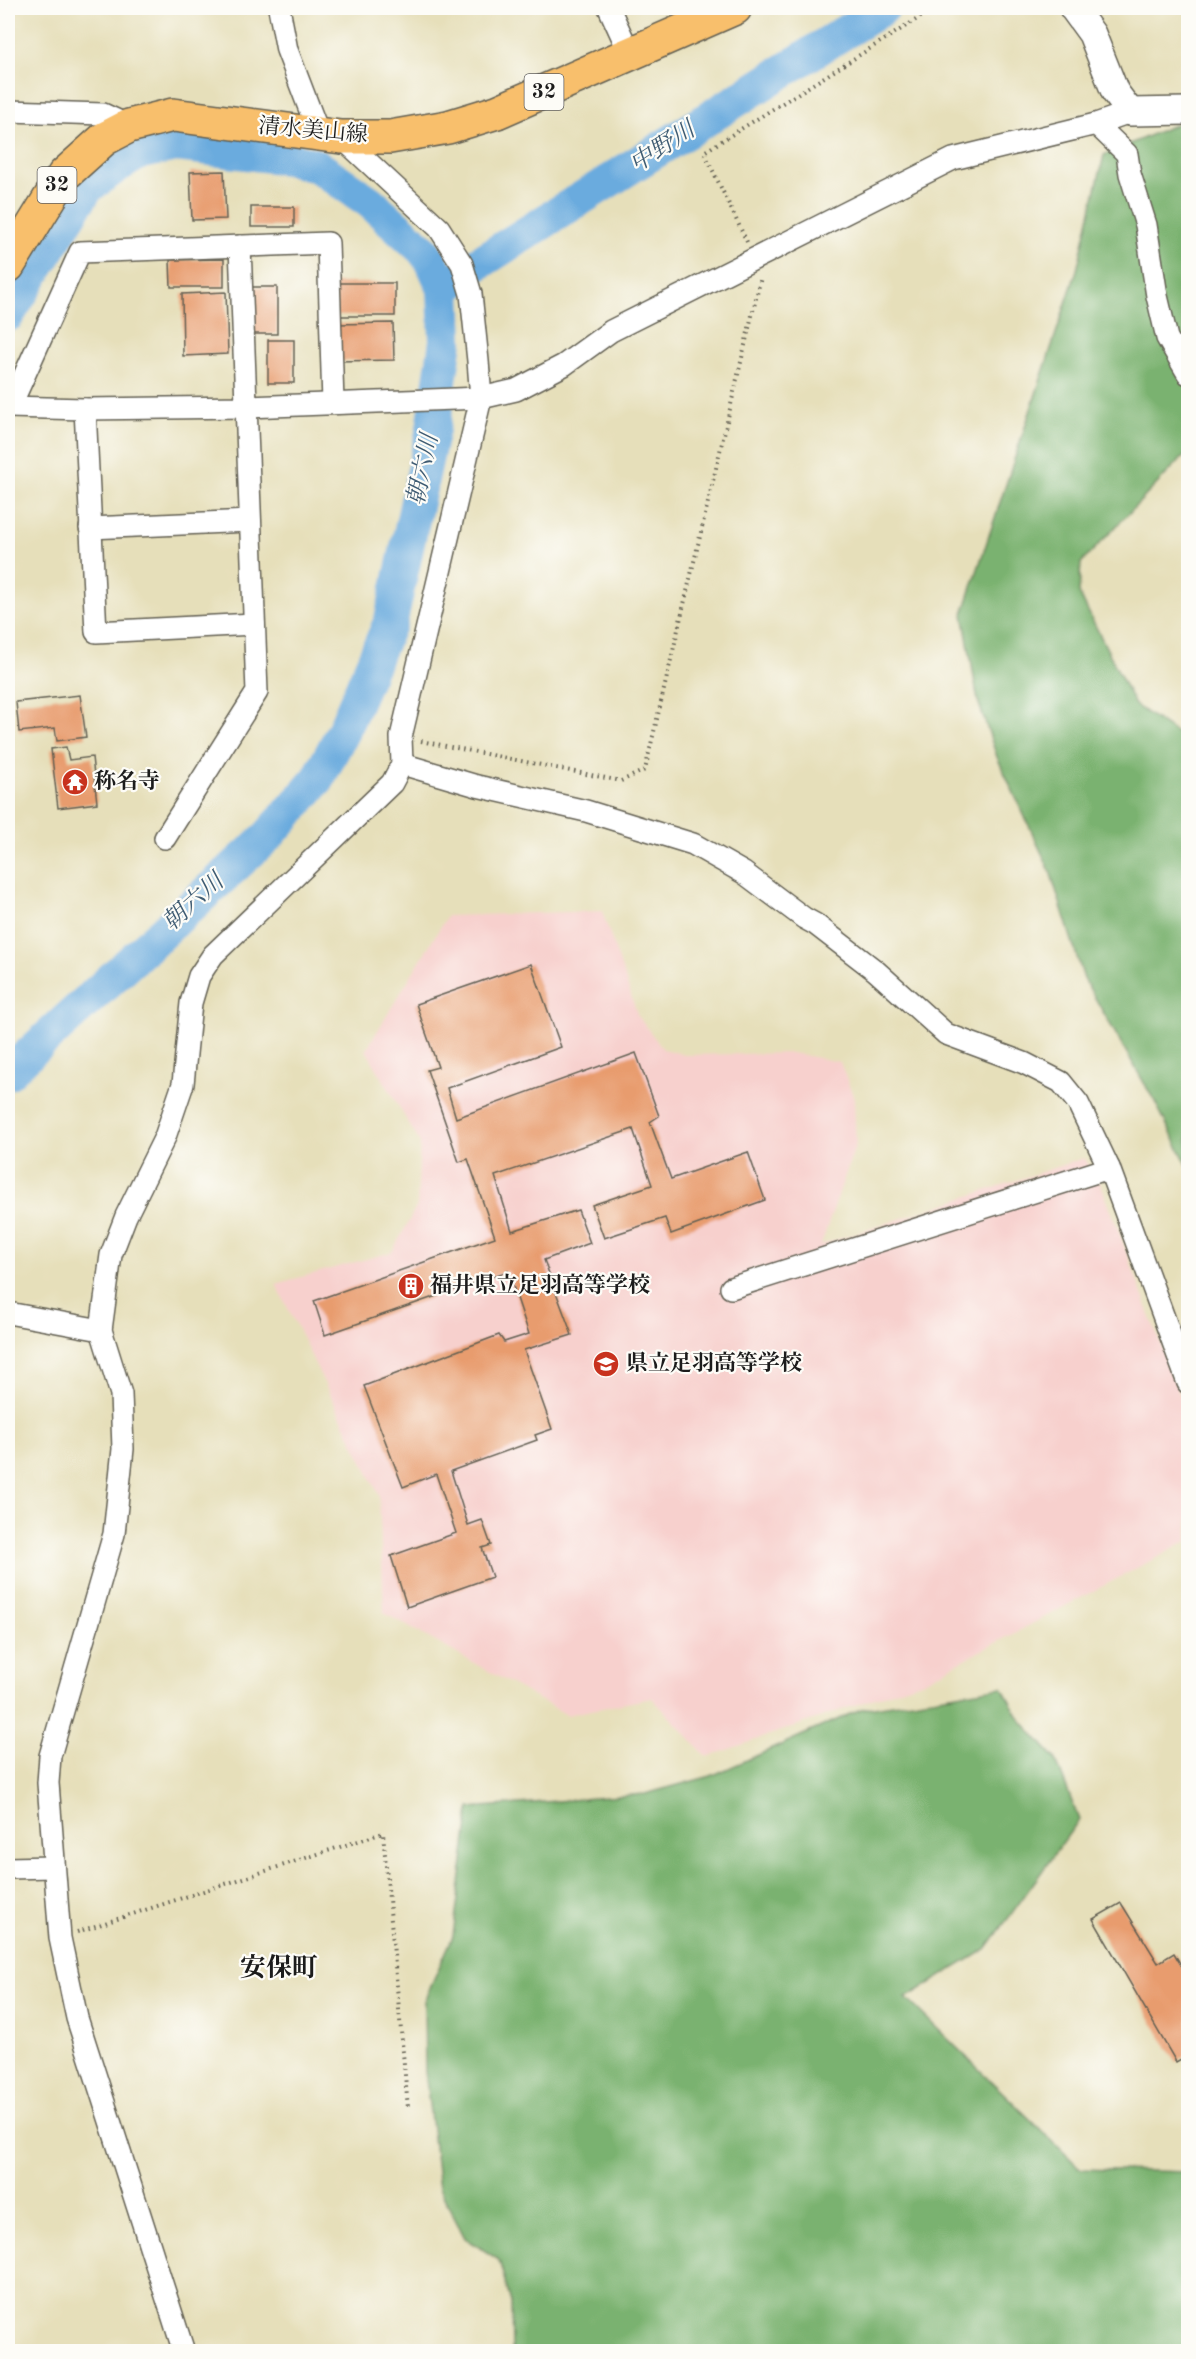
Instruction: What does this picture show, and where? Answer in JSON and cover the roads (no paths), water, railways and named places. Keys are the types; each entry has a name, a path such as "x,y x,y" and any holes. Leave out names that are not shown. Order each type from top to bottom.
{"main road":[{"name":"清水美山線","path":"8,266 64,175 104,140 129,126 173,115 330,136 390,137 448,127 497,112 735,8"}],"street":[{"path":"184,2352 77,2018 60,1938 53,1867 48,1783 50,1756 114,1534 123,1449 121,1394 101,1330 111,1255 126,1216 165,1137 183,1084 191,1003 199,976 213,956 392,783 402,764 401,737 473,398 471,294 462,264 439,228 330,136 287,50 279,8"},
{"path":"609,8 630,54"},
{"path":"1073,8 1092,34 1115,92 1130,112"},
{"path":"8,111 103,114 129,126"},
{"path":"333,403 327,243 80,252 9,407 85,410 246,407 473,398 516,390 564,365 611,331 953,159 1096,124 1130,112 1188,111"},
{"path":"1096,124 1127,154 1130,174 1146,225 1157,296 1167,338 1188,374"},
{"path":"165,838 256,692 240,246"},
{"path":"85,410 96,632 254,624"},
{"path":"90,528 250,521"},
{"path":"402,764 477,786 586,811 693,844 744,873 815,924 876,971 946,1034 1024,1063 1061,1082 1078,1103 1109,1168 1188,1383"},
{"path":"731,1288 1109,1168"},
{"path":"8,1313 101,1330"},
{"path":"8,1868 53,1867"}],"waterway":[{"name":"中野川","path":"444,289 479,263 883,8"},
{"name":"朝六川","path":"8,315 87,188 141,152 176,145 288,158 317,166 370,202 422,249 432,262 444,289 446,341 433,429 391,620 344,729 318,779 268,836 8,1073"}],"place":[{"name":"称名寺","path":"75,782"},
{"name":"福井県立足羽高等学校","path":"411,1286"},
{"name":"県立足羽高等学校","path":"606,1364"}],"district":[{"name":"安保町","path":"279,1969"}]}
